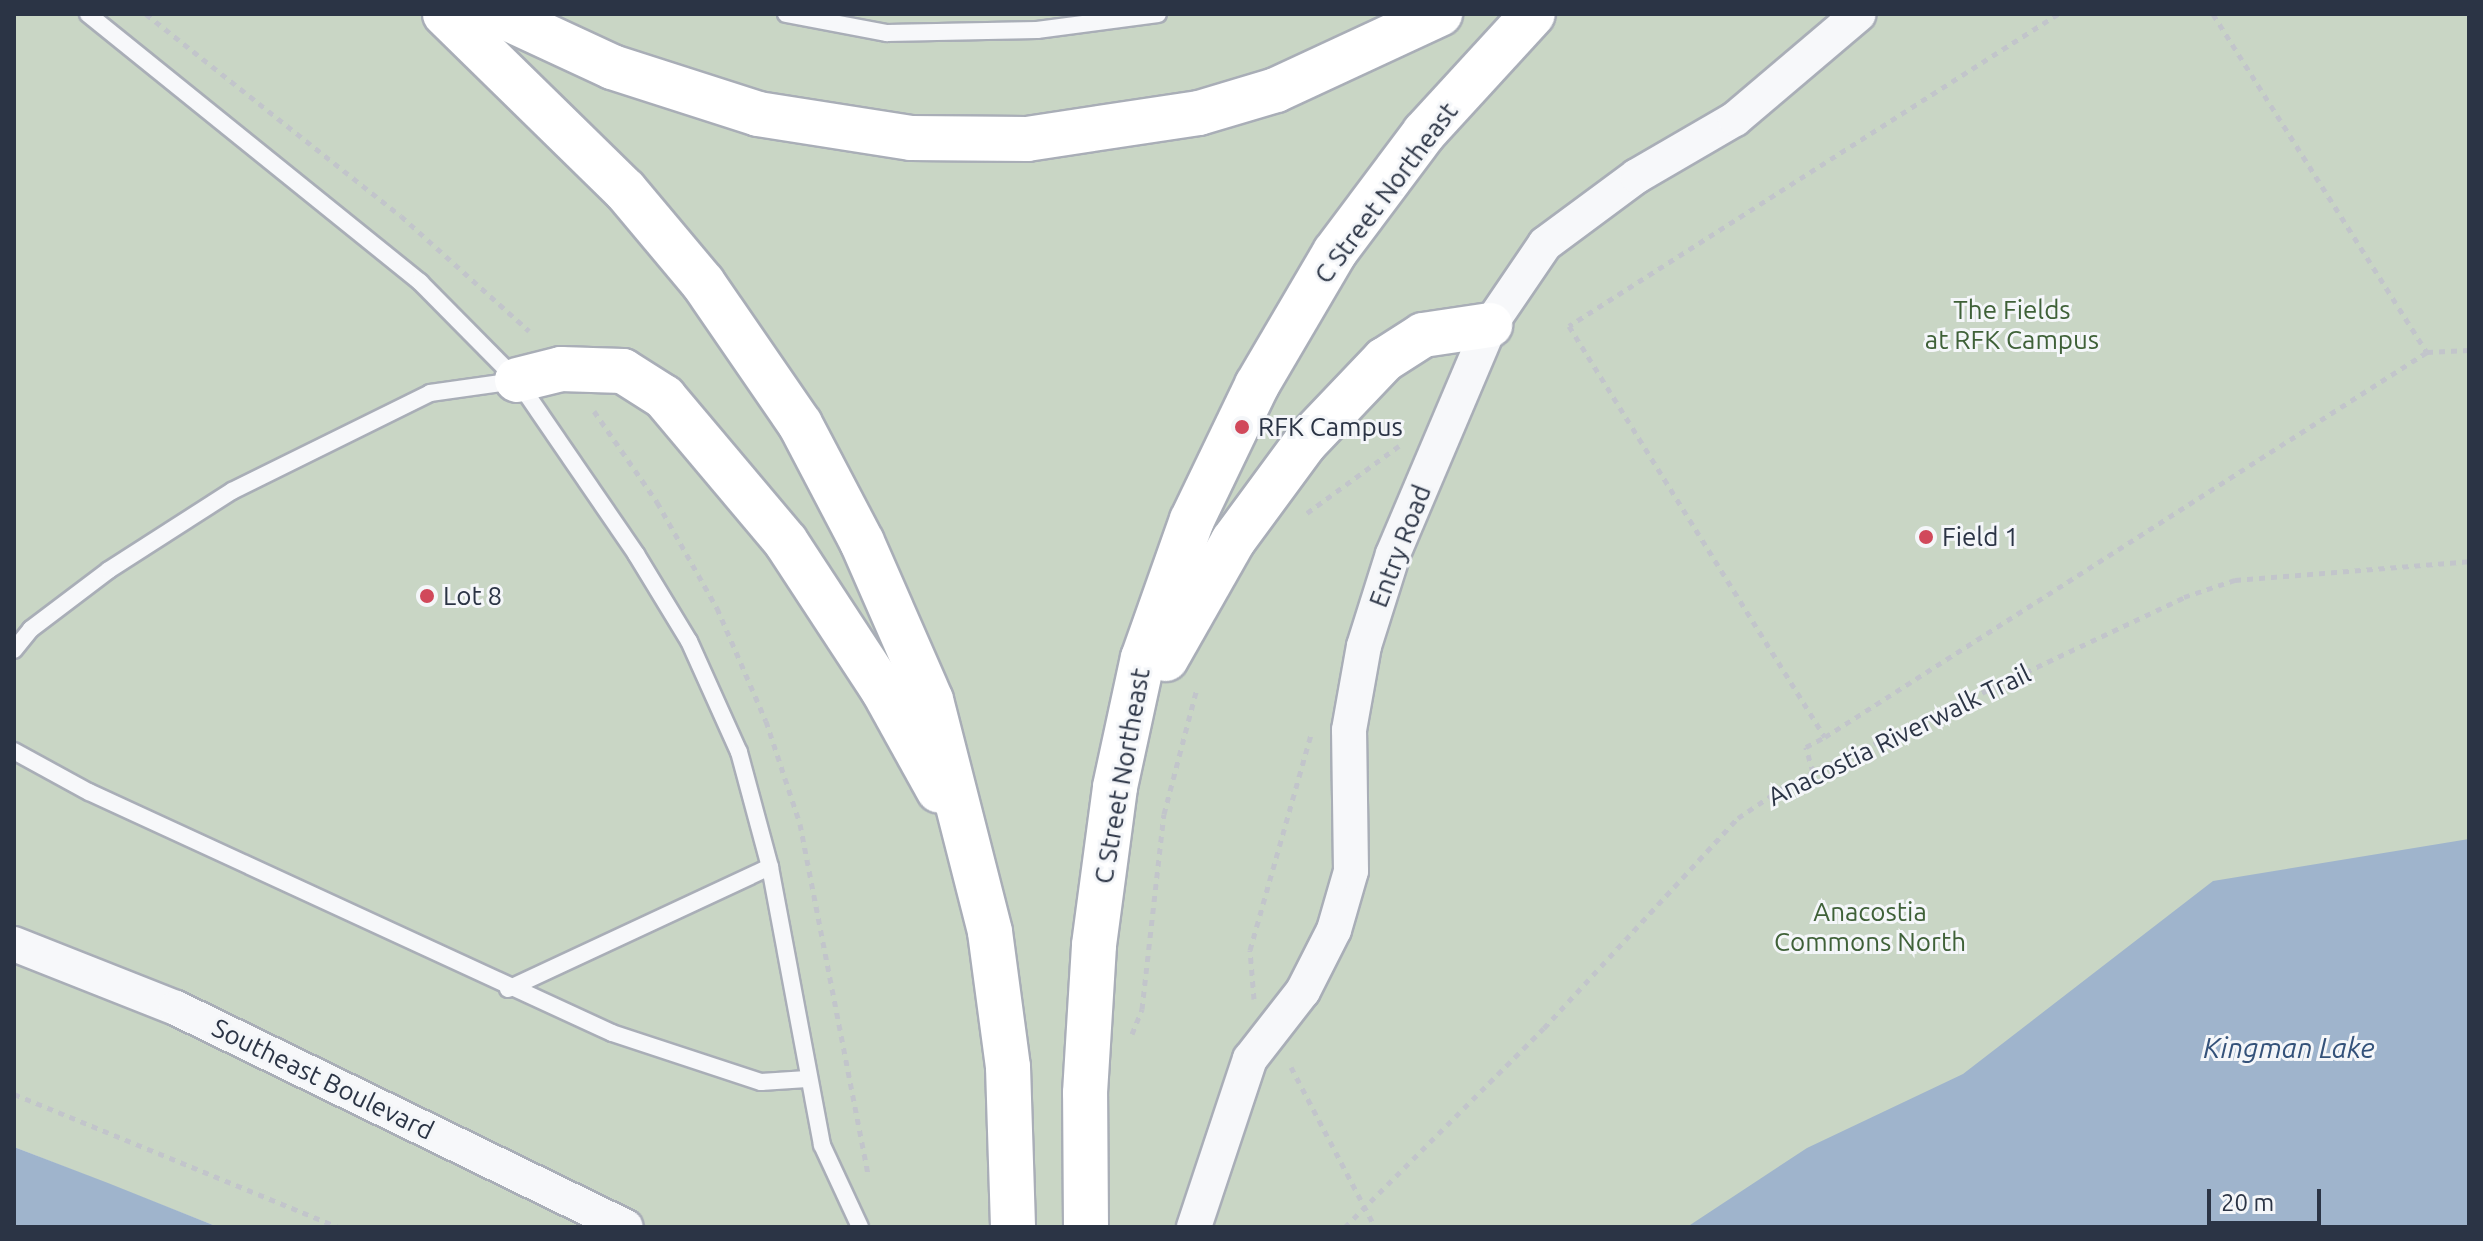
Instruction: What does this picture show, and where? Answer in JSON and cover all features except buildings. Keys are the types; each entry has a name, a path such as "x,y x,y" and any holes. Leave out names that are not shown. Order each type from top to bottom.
{"main road":[{"path":"445,14 625,190 703,283 800,424 862,542 931,700 990,932 1008,1067 1013,1227"},
{"path":"498,14 612,67 758,114 911,138 1027,139 1199,113 1276,90 1367,52 1440,14"},
{"name":"C Street Northeast","path":"1086,1224 1085,1093 1093,960 1115,787 1143,658 1192,520 1257,385 1353,228 1424,133 1533,14"},
{"path":"1115,787 1173,642 1233,541 1305,443 1397,352 1423,335 1490,325"},
{"path":"517,380 561,369 623,371 664,397 786,542 883,690 939,791 990,932"}],"street":[{"name":"Entry Road","path":"1194,1227 1250,1059 1303,991 1334,930 1351,871 1349,730 1364,646 1393,554 1490,325 1545,244 1637,176 1735,119 1859,14"},
{"name":"Southeast Boulevard","path":"14,944 176,1008 626,1227"}],"lane":[{"path":"88,14 420,282 517,380 566,446 689,641 739,752 770,867 807,1079 822,1145 860,1227"},
{"path":"786,14 887,33 1037,30 1158,14"},
{"path":"14,650 31,629 109,570 232,491 430,393 517,380"},
{"path":"14,751 89,792 382,925 508,989 612,1033 761,1082 807,1079"},
{"path":"508,989 770,867"}],"path":[{"path":"146,14 401,216 529,331"},
{"path":"1825,737 1569,326 2058,14"},
{"path":"2213,14 2427,352"},
{"path":"1813,772 1806,747 2427,352 2469,350"},
{"path":"1304,516 1413,436"},
{"name":"Anacostia Riverwalk Trail","path":"1345,1227 1544,1028 1738,818 1813,772 2184,597 2235,580 2469,561"},
{"path":"1129,1041 1142,1009 1164,814 1198,684"},
{"path":"1287,1061 1375,1227"},
{"path":"14,1094 339,1227"}],"green space":[{"name":"RFK Campus","path":"14,14 2469,14 2469,1072 1948,1227 218,1227 14,1147"}],"water":[{"name":"Kingman Lake","path":"2469,839 2469,1227 1687,1227 1807,1148 1963,1074 2213,881"},
{"path":"14,1147 108,1183 218,1227 14,1227"}],"place":[{"name":"RFK Campus","path":"1242,427"},
{"name":"Field 1","path":"1926,537"},
{"name":"Lot 8","path":"427,596"}],"park label":[{"name":"The Fields at RFK Campus","path":"2012,325"},
{"name":"Anacostia Commons North","path":"1870,927"}]}
